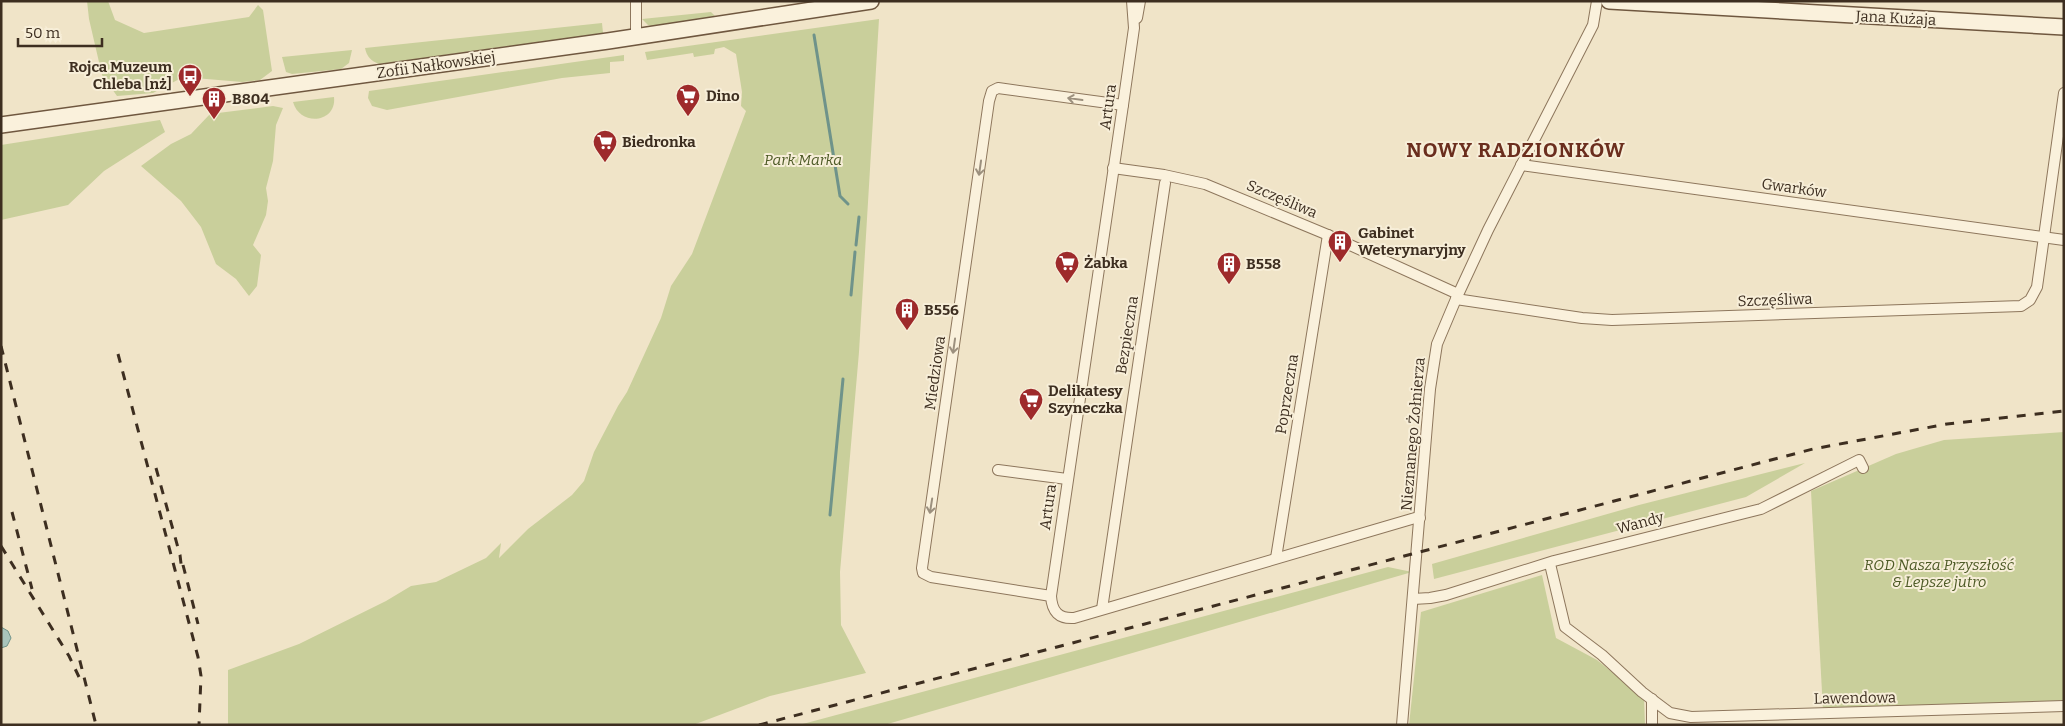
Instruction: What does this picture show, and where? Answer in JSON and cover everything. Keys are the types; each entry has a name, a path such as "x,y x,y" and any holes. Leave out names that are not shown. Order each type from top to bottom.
{"street":[{"path":"636,1 636,37"},
{"name":"Zofii Nałkowskiej","path":"1,125 636,37 871,1"},
{"name":"Nieznanego Żołnierza","path":"1402,725 1433,363 1440,336 1457,296 1521,165 1593,25 1598,1"},
{"name":"Jana Kużaja","path":"1609,1 1784,6 2064,27"},
{"name":"Artura","path":"1051,596 1134,28 1134,2"},
{"name":"Miedziowa","path":"1051,596 931,577 922,571 922,564 992,91 998,88 1123,105"},
{"name":"Szczęśliwa","path":"1113,168 1170,176 1206,184 1328,235 1457,296 1582,318 1612,320 2002,308 2021,306 2030,300 2037,287 2064,93"},
{"name":"Gwarków","path":"1521,165 2064,240"},
{"name":"Bezpieczna","path":"1102,609 1165,183"},
{"name":"Poprzeczna","path":"1276,558 1328,235"},
{"name":"Wandy","path":"1413,599 1446,595 1664,532 1760,509 1859,460 1863,468"},
{"path":"998,470 1067,479"},
{"path":"1051,596 1051,603 1056,612 1065,619 1074,618 1276,558 1420,518"},
{"name":"Lawendowa","path":"1550,564 1565,627 1602,655 1670,713 1691,717 2064,706"},
{"path":"1652,699 1652,725"}],"green space":[{"path":"87,1 108,1 115,20 144,33 249,17 258,5 263,10 272,71 260,80 242,82 183,77 153,93 117,96 102,75 89,19"},
{"path":"711,12 715,16 655,27 648,25 642,19"},
{"name":"Park Marka","path":"879,19 859,352 840,572 841,625 866,673 770,696 693,725 228,725 228,670 299,644 386,601 411,586 436,582 486,558 501,543 499,558 528,529 572,495 584,481 594,452 627,392 661,318 671,286 692,254 746,111 741,106 742,92 736,54 724,47 715,49 714,54 694,57 693,53 647,60 645,52"},
{"path":"602,23 603,33 379,64 370,58 365,48"},
{"path":"352,50 349,63 341,69 292,74 286,72 282,57"},
{"path":"624,55 624,61 610,62 610,73 562,78 387,110 372,106 368,98 369,91"},
{"path":"334,97 330,112 324,117 317,119 303,115 297,110 293,102"},
{"path":"273,106 283,108 276,125 273,161 266,188 268,201 266,215 253,245 261,255 257,286 249,296 236,279 216,264 201,227 181,201 141,166 171,144 191,134 210,114"},
{"path":"160,120 165,132 104,171 68,205 1,220 1,145"},
{"name":"ROD Nasza Przyszłość & Lepsze jutro","path":"2064,432 2064,701 1823,710 1811,491 1896,454 1944,440"},
{"path":"1805,463 1746,497 1434,579 1432,564 1639,505"},
{"path":"1388,567 1412,572 884,725 799,725"},
{"path":"1542,575 1556,638 1597,660 1644,698 1645,725 1409,725 1421,612"}],"water":[{"path":"1,627 8,631 11,638 7,646 1,648"}],"waterway":[{"path":"814,35 840,196 848,204"},
{"path":"856,245 859,217"},
{"path":"851,295 855,252"},
{"path":"830,515 843,379"}],"railway":[{"path":"1,346 96,725"},
{"path":"118,354 198,657 201,676 199,725"},
{"path":"759,725 1813,449 1947,424 2064,411"},
{"path":"156,468 180,555 182,572"},
{"path":"12,512 32,589"},
{"path":"1,546 69,656 79,677"},
{"path":"183,565 198,624"}],"place":[{"name":"Rojca Muzeum Chleba [nż]","path":"190,97"},
{"name":"Dino","path":"688,117"},
{"name":"B804","path":"214,120"},
{"name":"Biedronka","path":"605,163"},
{"name":"Gabinet Weterynaryjny","path":"1340,263"},
{"name":"Żabka","path":"1067,284"},
{"name":"B558","path":"1229,285"},
{"name":"B556","path":"907,331"},
{"name":"Delikatesy Szyneczka","path":"1031,421"}],"district":[{"name":"NOWY RADZIONKÓW","path":"1516,150"}]}
